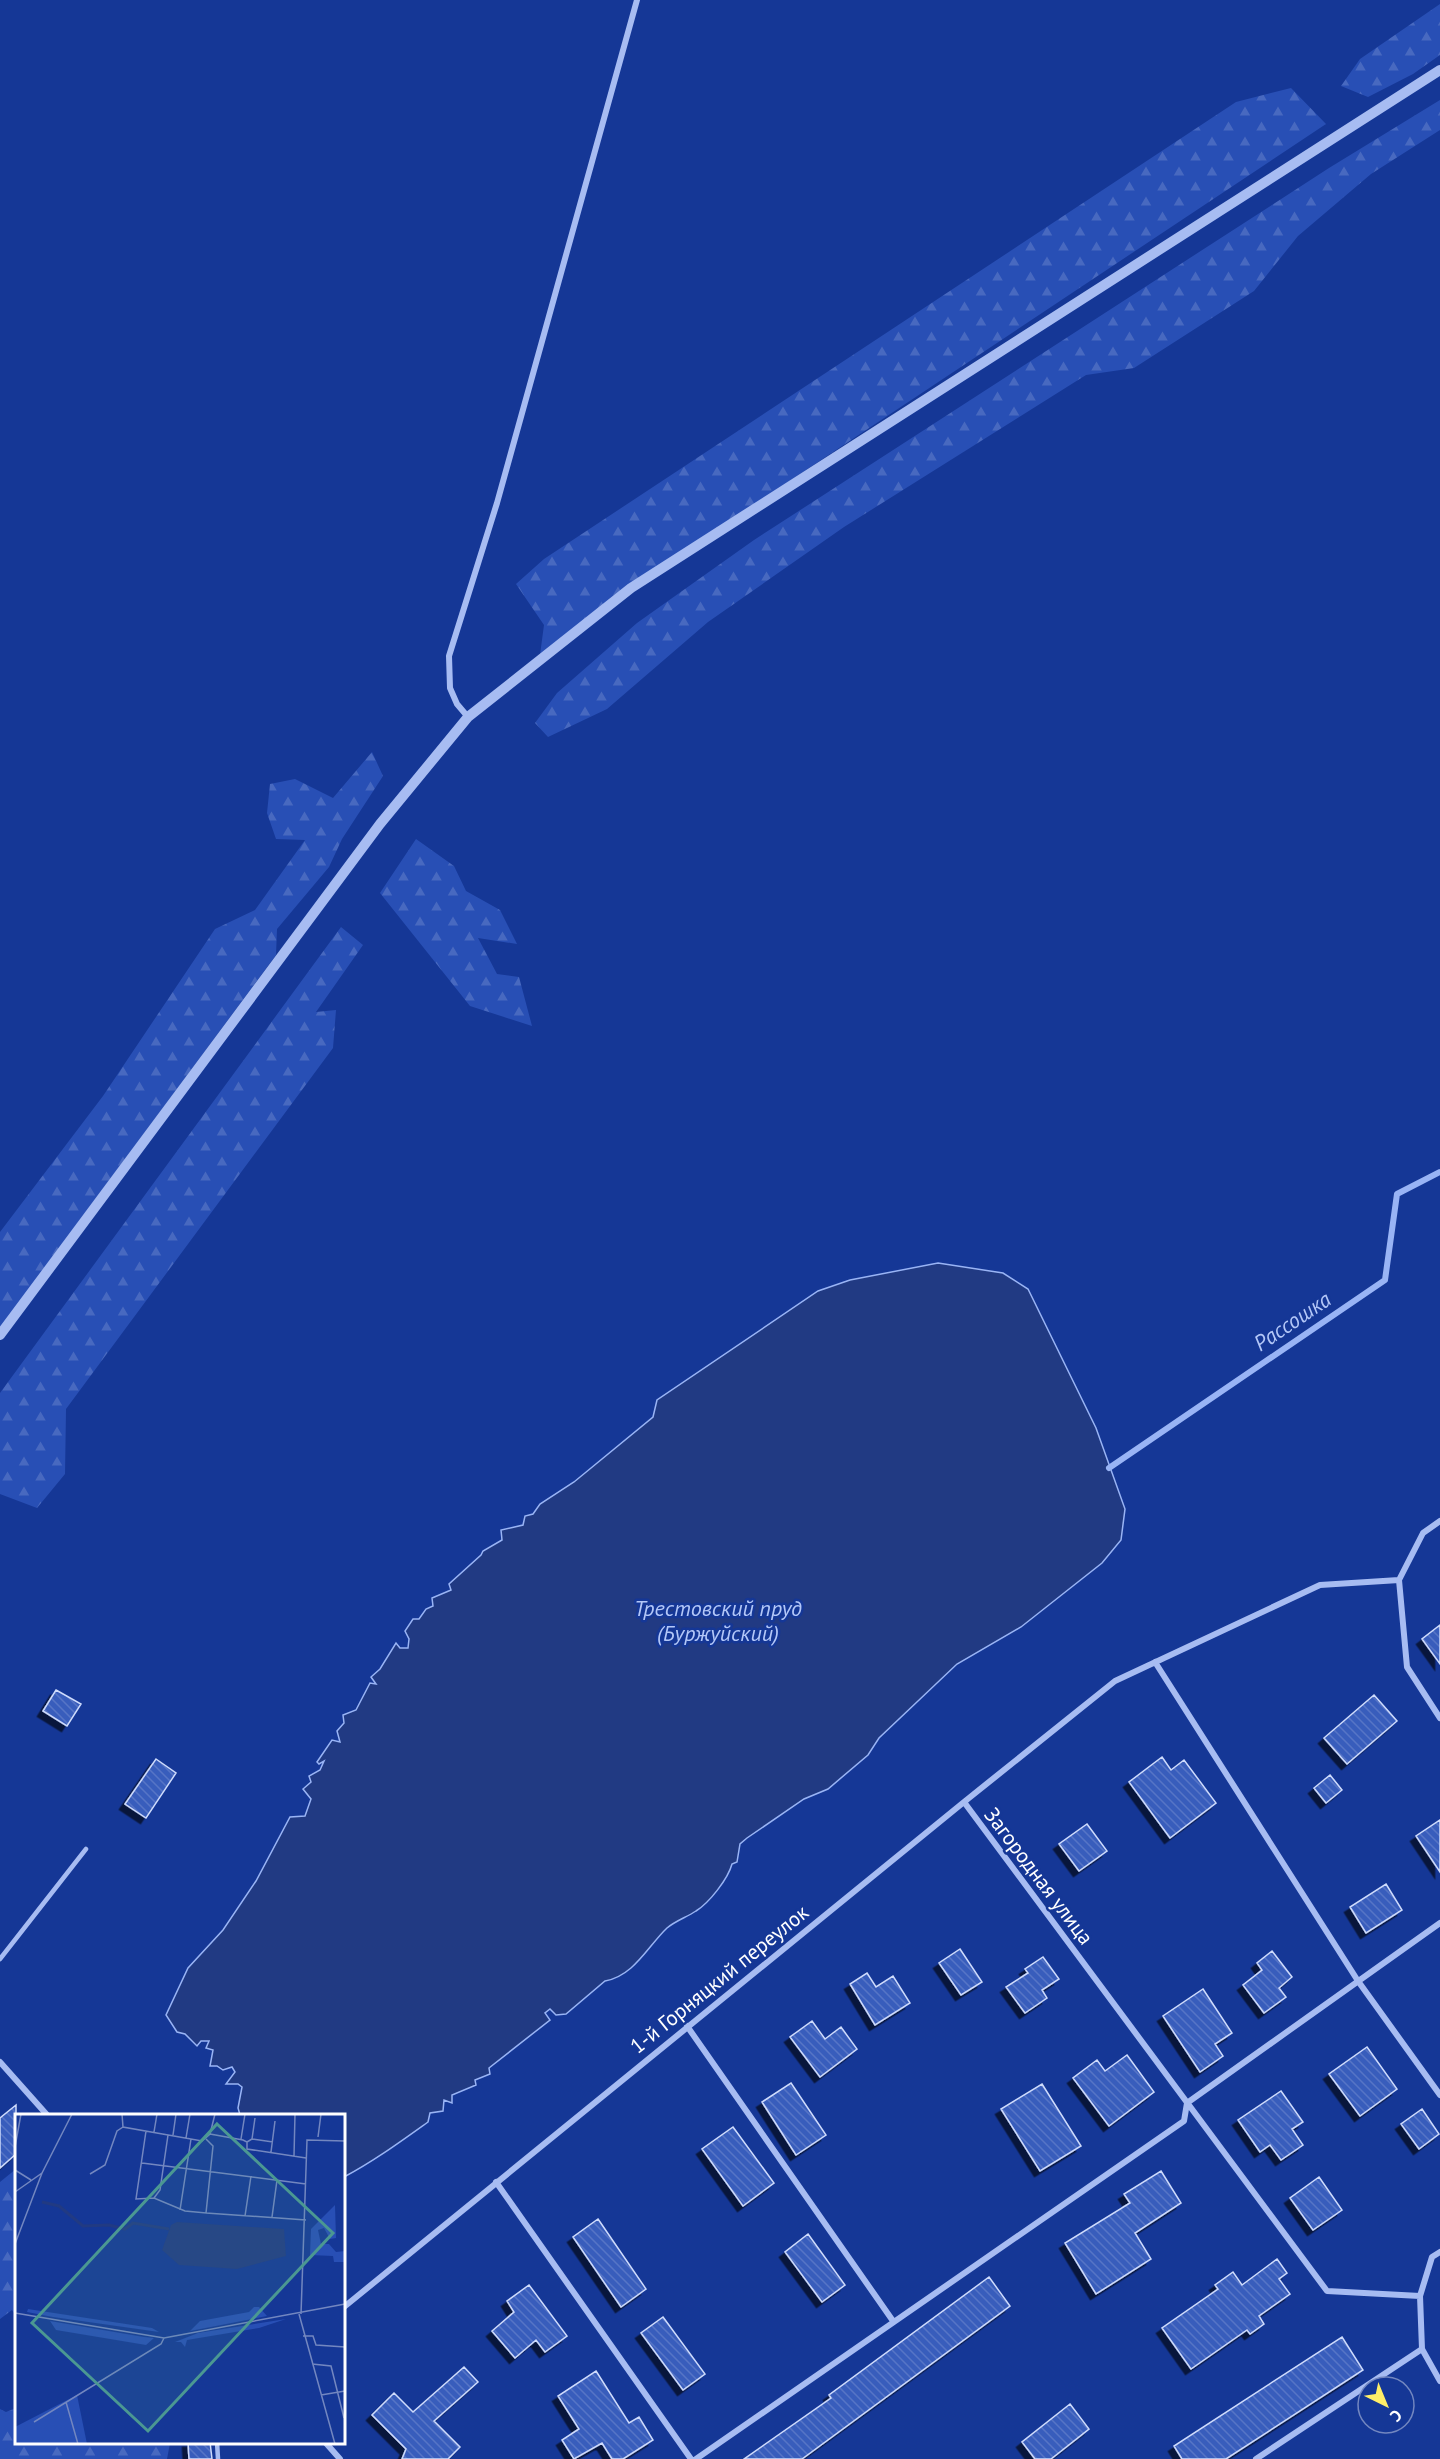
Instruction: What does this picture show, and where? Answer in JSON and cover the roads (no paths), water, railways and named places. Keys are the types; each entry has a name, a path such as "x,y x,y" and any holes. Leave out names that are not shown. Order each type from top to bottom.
{"street":[{"path":"468,717 457,704 450,688 449,656 497,503 637,0"},
{"path":"0,1335 380,824 468,717 631,588 1440,70"},
{"path":"1440,1521 1423,1533 1399,1580 1407,1667 1440,1718"},
{"name":"Загородная улица","path":"1399,1580 1320,1585 1115,1681 964,1802 1327,2291 1420,2296"},
{"path":"1155,1662 1358,1981 1440,2095"},
{"name":"1-й Горняцкий переулок","path":"345,2306 964,1802"},
{"path":"696,2459 1184,2121 1187,2103 1440,1923"},
{"path":"687,2026 893,2321"},
{"path":"0,2062 47,2114"},
{"path":"496,2182 691,2459"},
{"path":"1440,2252 1432,2257 1420,2296 1422,2349 1440,2381"},
{"path":"1256,2459 1422,2349"},
{"path":"327,2444 340,2459"}],"lane":[{"path":"0,1959 86,1849"},
{"path":"217,2444 218,2459"}],"water":[{"name":"Трестовский пруд (Буржуйский)","path":"938,1263 1003,1273 1028,1289 1096,1428 1125,1509 1121,1540 1102,1563 1021,1627 957,1664 879,1738 868,1755 828,1789 804,1799 740,1844 737,1862 732,1864 727,1877 712,1897 696,1911 667,1928 632,1967 615,1978 605,1981 566,2014 556,2015 550,2009 545,2013 550,2020 489,2068 490,2074 475,2080 476,2085 452,2095 452,2103 444,2100 443,2111 430,2113 428,2122 376,2158 345,2176 345,2114 240,2114 238,2108 242,2087 238,2084 226,2084 235,2072 232,2067 223,2070 217,2066 210,2066 213,2050 206,2048 209,2041 201,2041 197,2046 185,2034 177,2032 166,2015 188,1968 223,1930 256,1881 290,1817 305,1816 311,1799 303,1789 311,1782 309,1776 320,1770 324,1761 319,1764 317,1762 332,1740 340,1742 337,1731 344,1723 343,1715 356,1710 370,1683 376,1684 371,1677 380,1669 396,1643 400,1648 408,1648 409,1639 405,1631 413,1619 419,1619 426,1609 433,1606 432,1598 451,1590 449,1584 483,1551 502,1540 501,1530 523,1525 525,1516 533,1514 540,1504 574,1482 653,1417 657,1400 818,1291 850,1280"}],"waterway":[{"name":"Рассошка","path":"1109,1468 1385,1280 1397,1194 1440,1172"}]}
